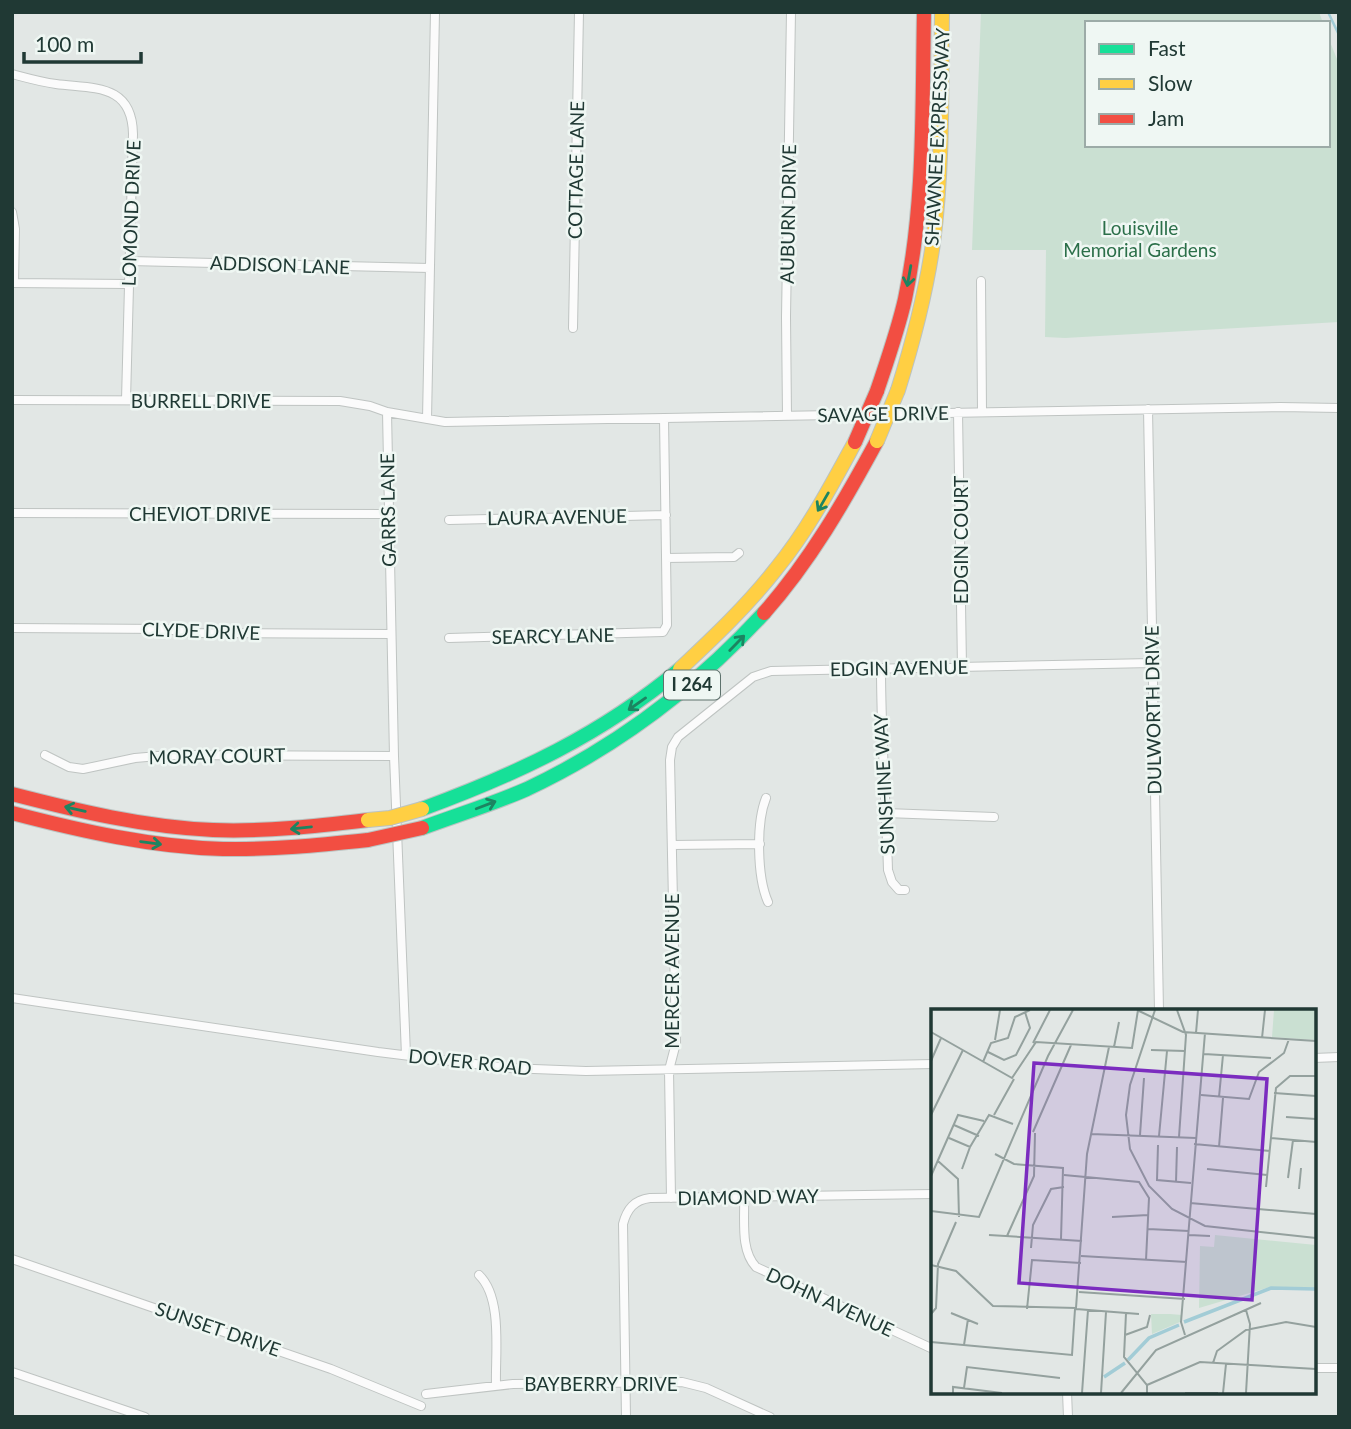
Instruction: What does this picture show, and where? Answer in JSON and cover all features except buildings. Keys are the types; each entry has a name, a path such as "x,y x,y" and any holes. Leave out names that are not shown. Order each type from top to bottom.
{"highway":[{"name":"SHAWNEE EXPRESSWAY","path":"12,794 109,817 190,828 266,830 390,818 512,775 565,749 636,705 682,669 743,610 781,565 814,517 855,442 877,391 904,302 916,227 924,12"},
{"name":"SHAWNEE EXPRESSWAY","path":"12,813 93,833 174,846 276,848 394,836 528,788 582,761 643,722 702,677 761,618 798,573 847,499 877,442 898,390 919,317 933,243 940,131 943,12"}],"street":[{"path":"387,412 427,419 435,12"},
{"name":"COTTAGE LANE","path":"573,328 579,12"},
{"name":"AUBURN DRIVE","path":"787,416 791,12"},
{"name":"LOMOND DRIVE","path":"12,74 55,84 97,88 115,95 125,104 133,125 126,400"},
{"path":"12,212 15,229 13,284 128,284"},
{"name":"ADDISON LANE","path":"130,261 430,268"},
{"path":"981,281 982,412"},
{"name":"BURRELL DRIVE","path":"12,400 340,401 387,412"},
{"name":"SAVAGE DRIVE","path":"427,419 481,422 958,412 1339,408"},
{"name":"DULWORTH DRIVE","path":"1147,409 1159,1009"},
{"name":"GARRS LANE","path":"387,412 390,634 406,1055"},
{"name":"EDGIN COURT","path":"958,412 962,667"},
{"path":"664,418 666,558 733,557 739,553"},
{"name":"CHEVIOT DRIVE","path":"12,513 388,514"},
{"name":"LAURA AVENUE","path":"449,520 666,515"},
{"name":"SEARCY LANE","path":"449,638 663,632 667,625 666,558"},
{"name":"CLYDE DRIVE","path":"12,628 166,629 192,633 390,634"},
{"name":"EDGIN AVENUE","path":"673,745 687,728 761,673 771,671 1152,663"},
{"name":"SUNSHINE WAY","path":"881,668 881,746 890,877 899,890 905,890"},
{"name":"MERCER AVENUE","path":"671,1198 669,1070 676,1044 670,760 673,745"},
{"name":"MORAY COURT","path":"46,755 77,769 135,758 170,755 394,756"},
{"path":"766,798 761,814 760,844 761,885 768,902"},
{"path":"886,813 994,817"},
{"path":"672,845 760,844"},
{"name":"DOVER ROAD","path":"12,998 406,1055 534,1070 931,1064"},
{"path":"1316,1058 1339,1057"},
{"name":"DIAMOND WAY","path":"626,1417 623,1224 628,1210 642,1199 931,1194"},
{"name":"DOHN AVENUE","path":"744,1197 746,1249 756,1267 931,1348"},
{"name":"SUNSET DRIVE","path":"12,1259 331,1369 421,1406"},
{"path":"479,1275 489,1289 494,1304 496,1385"},
{"path":"1316,1368 1339,1368"},
{"path":"12,1372 145,1417"},
{"name":"BAYBERRY DRIVE","path":"426,1394 496,1385 674,1382 699,1386 770,1417"},
{"path":"1067,1394 1068,1417"}],"green space":[{"name":"Louisville Memorial Gardens","path":"981,12 1319,12 1322,21 1085,21 1085,147 1330,147 1330,42 1339,64 1339,322 1045,337 1046,250 972,250"}],"waterway":[{"path":"1328,12 1339,35"}],"traffic: fast":[{"path":"422,828 527,789 593,754 683,690 764,613"},
{"path":"422,809 491,782 557,751 620,714 680,669"}],"traffic: slow":[{"path":"898,390 927,280 933,243 940,157 942,12"},
{"path":"877,441 898,390"},
{"path":"680,669 742,608 788,554 855,442"},
{"path":"368,820 390,818 422,809"}],"traffic: jam":[{"path":"877,391 905,299 916,228 921,156 924,12"},
{"path":"855,442 877,391"},
{"path":"764,613 825,530 877,441"},
{"path":"12,794 111,817 187,828 271,829 368,820"},
{"path":"12,813 117,837 196,848 260,849 368,840"},
{"path":"368,840 422,828"}]}
